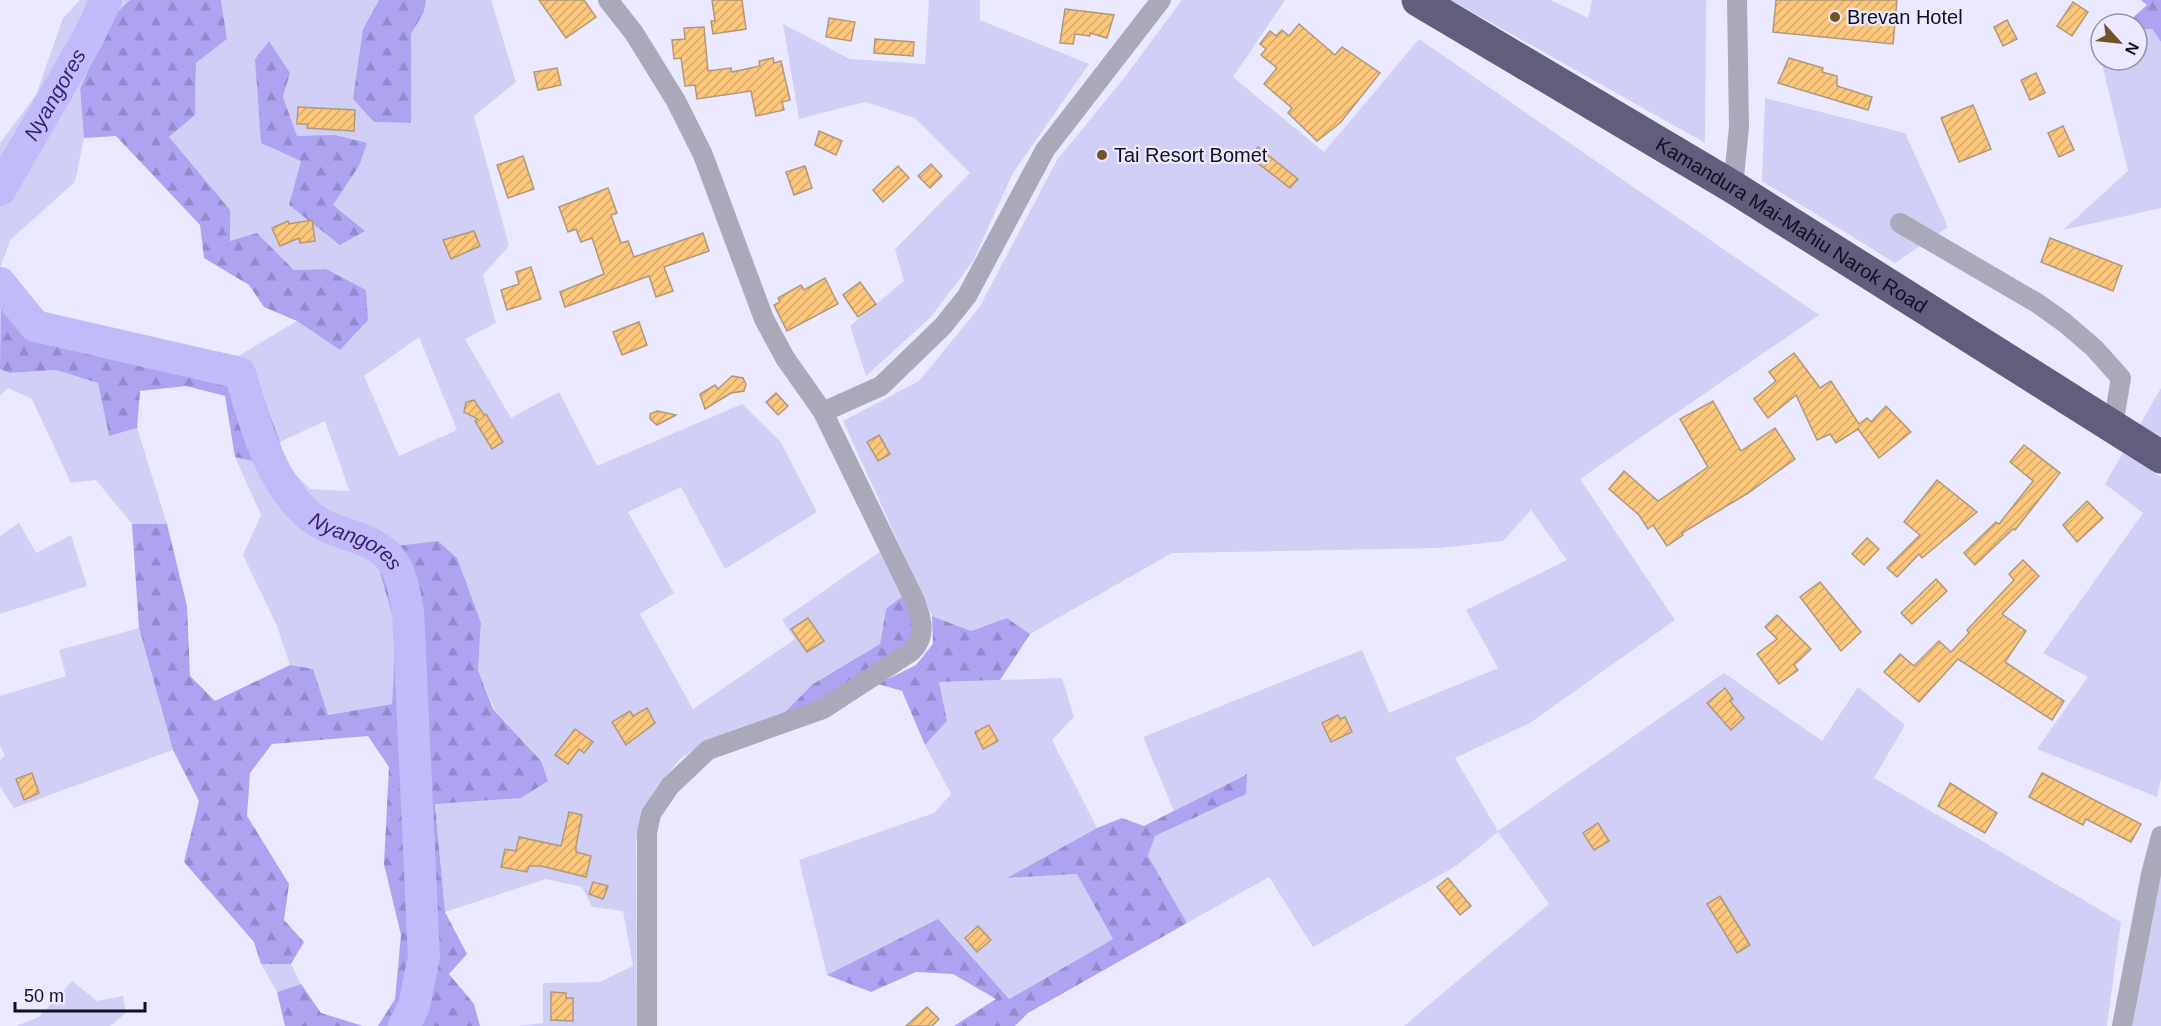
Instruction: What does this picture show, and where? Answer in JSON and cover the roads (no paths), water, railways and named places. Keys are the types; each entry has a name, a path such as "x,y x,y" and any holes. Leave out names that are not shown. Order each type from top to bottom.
{"highway":[{"name":"Kamandura Mai-Mahiu Narok Road","path":"1418,0 1733,187 2161,457"}],"street":[{"path":"608,0 634,33 676,101 703,155 765,319 785,358 823,412 915,601 924,630 912,651 823,709 708,750 670,786 651,814 647,833 647,1026"},
{"path":"823,412 880,386 942,326 967,296 1045,150 1161,0"},
{"path":"1733,187 1739,127 1737,0"},
{"path":"1900,223 2037,303 2094,348 2121,378 2113,425"},
{"path":"2122,1026 2151,874 2161,836"}],"waterway":[{"name":"Nyangores","path":"0,190 88,38 106,0"},
{"name":"Nyangores","path":"0,283 35,326 240,373 264,447 281,482 292,497 316,521 377,547 388,555 396,567 408,611 424,957 414,1006 404,1026"}],"place":[{"name":"Brevan Hotel","path":"1835,17"},
{"name":"Tai Resort Bomet","path":"1102,155"}]}
